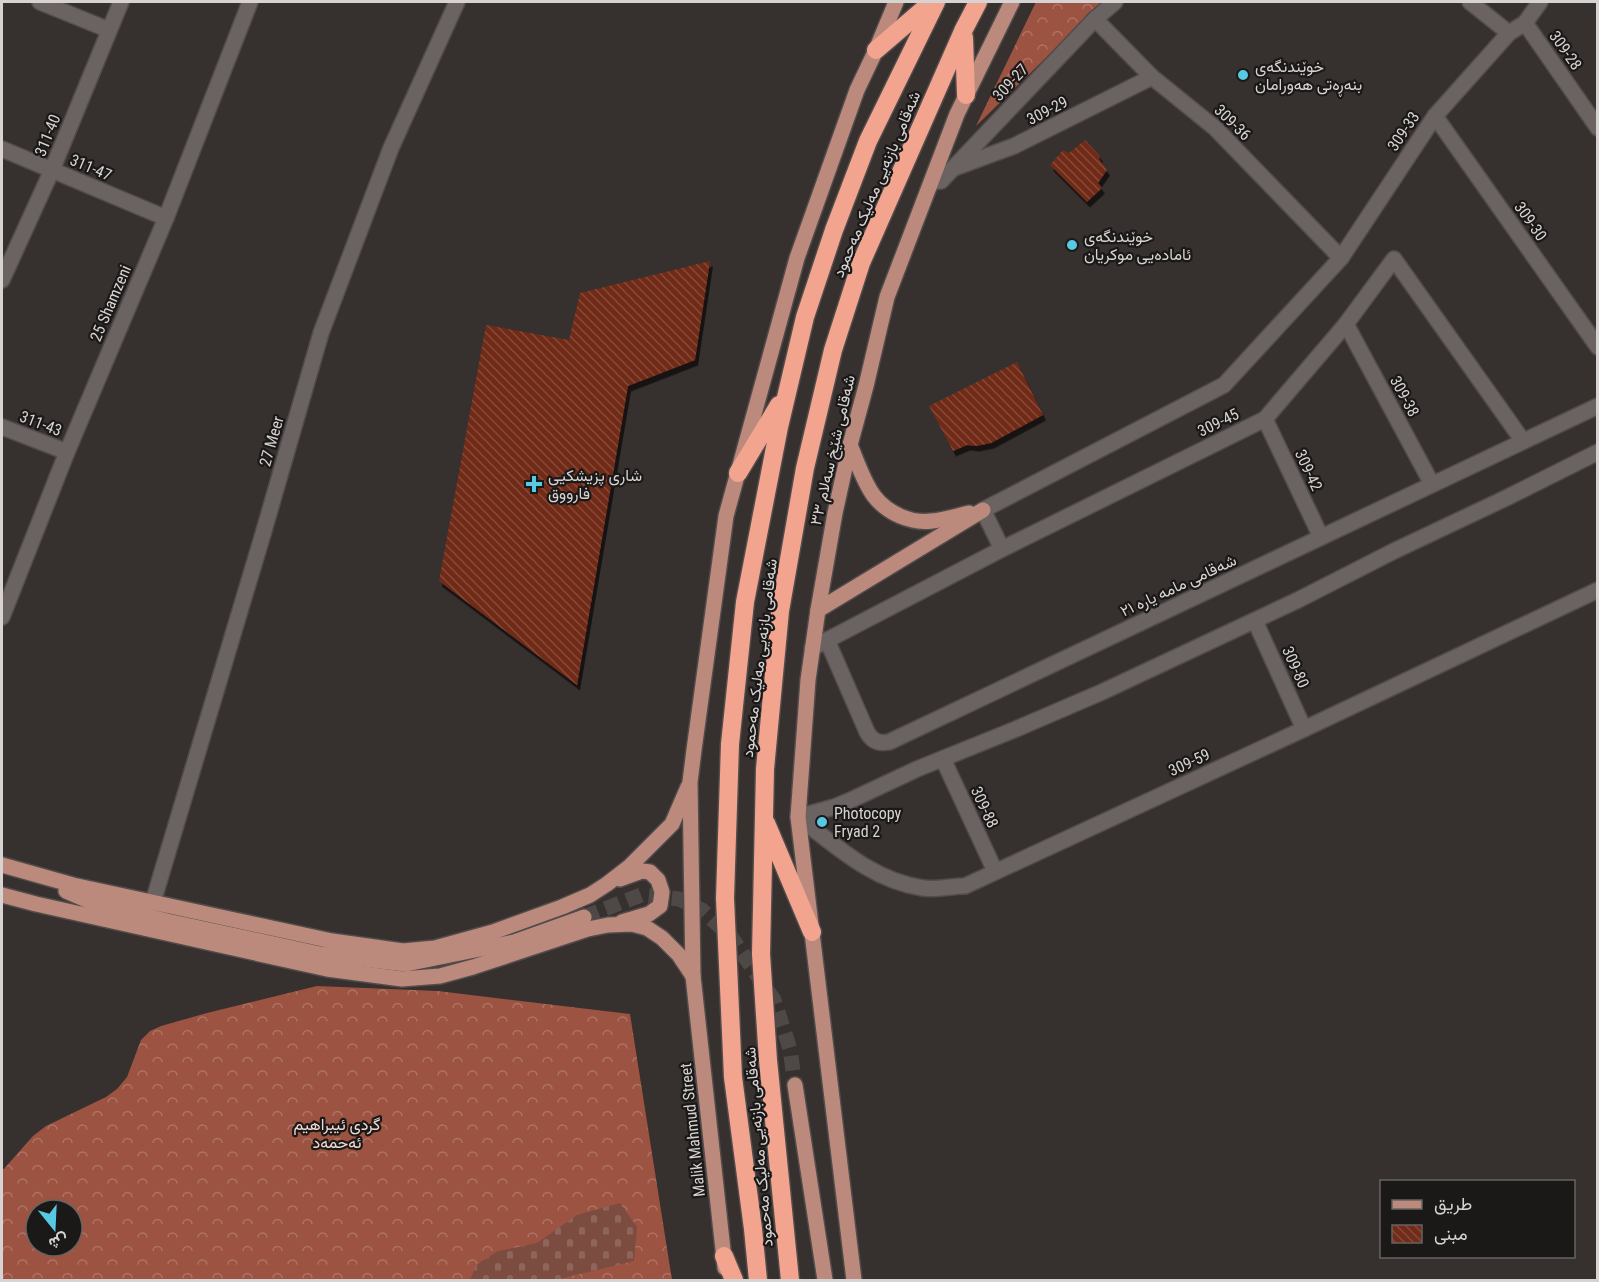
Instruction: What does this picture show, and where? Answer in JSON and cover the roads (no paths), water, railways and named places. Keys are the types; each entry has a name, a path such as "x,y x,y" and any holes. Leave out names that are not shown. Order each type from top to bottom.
{"highway":[{"path":"876,50 934,2"},
{"name":"شەقامی بازنەیی مەلیک مەحمود","path":"758,1281 733,1077 725,898 730,744 745,602 786,393 805,317 834,230 868,141 934,2"},
{"name":"شەقامی بازنەیی مەلیک مەحمود","path":"790,1281 761,954 765,769 780,611 805,468 833,350 861,263 963,31 978,2"},
{"path":"963,31 966,95"},
{"path":"738,473 786,393"},
{"path":"764,817 812,932"},
{"path":"724,1256 734,1281"}],"main road":[{"path":"2,865 73,885 332,941 403,951 435,948 493,932 562,907 590,895 636,860 672,824 690,782 726,516 797,258 857,90 896,2"},
{"name":"شەقامی شێخ سەلام ٣٣","path":"854,1281 798,817 805,710 812,648 835,513 887,297 957,114 1012,2"},
{"path":"850,445 874,496 886,508 898,515 910,520 930,522 983,510"},
{"path":"818,610 983,510"},
{"name":"Malik Mahmud Street","path":"690,782 693,976 727,1281"},
{"path":"18,870 89,901 166,921 320,954 406,964 514,942 584,917"},
{"path":"2,895 316,966 402,980 440,976 473,967 568,935 649,914 660,906 662,892 658,880 650,872 642,871 607,884"},
{"path":"617,924 632,924 647,928 662,938 679,955 693,976"},
{"path":"795,1085 825,1281"}],"street":[{"path":"40,2 109,30"},
{"name":"311-40","path":"2,280 121,2"},
{"name":"25 Shamzeni","path":"2,617 67,452 166,218 250,2"},
{"name":"27 Meer","path":"153,902 321,333 391,148 457,2"},
{"name":"309-27","path":"931,182 941,181 1095,18 1114,2"},
{"path":"1470,2 1509,33"},
{"path":"1525,23 1540,2"},
{"name":"309-36","path":"1095,18 1152,77 1215,128 1341,258"},
{"name":"309-33","path":"983,510 1224,385 1341,258 1435,116 1509,33 1525,23"},
{"name":"309-28","path":"1525,23 1598,128"},
{"name":"309-29","path":"954,168 1014,146 1152,77"},
{"name":"309-30","path":"1435,116 1598,347"},
{"name":"311-47","path":"2,149 166,218"},
{"name":"309-45","path":"812,648 1002,549 1265,419 1346,324 1394,259 1523,441"},
{"name":"309-38","path":"1346,324 1432,484"},
{"name":"شەقامی مامە یارە ٢١","path":"827,640 867,732 875,741 889,742 1598,406"},
{"name":"309-42","path":"1265,419 1321,537"},
{"name":"311-43","path":"2,427 67,452"},
{"path":"798,817 834,807 892,780 1059,711 1255,621 1394,550 1598,452"},
{"path":"983,510 1002,549"},
{"name":"309-59","path":"798,817 860,865 886,878 924,888 965,886 1598,590"},
{"name":"309-80","path":"1255,621 1304,729"},
{"name":"309-88","path":"943,759 995,871"}],"tunnel":[{"path":"584,917 641,895 679,899 702,910 732,938 774,1000 790,1049 795,1085"}],"place":[{"name":"خوێندنگەی بنەڕەتی هەورامان","path":"1243,75"},
{"name":"خوێندنگەی ئامادەیی موکریان","path":"1072,245"},
{"name":"شاری پزیشکیی فارووق","path":"534,484"},
{"name":"Photocopy Fryad 2","path":"822,822"}],"park label":[{"name":"گردی ئیبراھیم ئەحمەد","path":"337,1133"}]}
